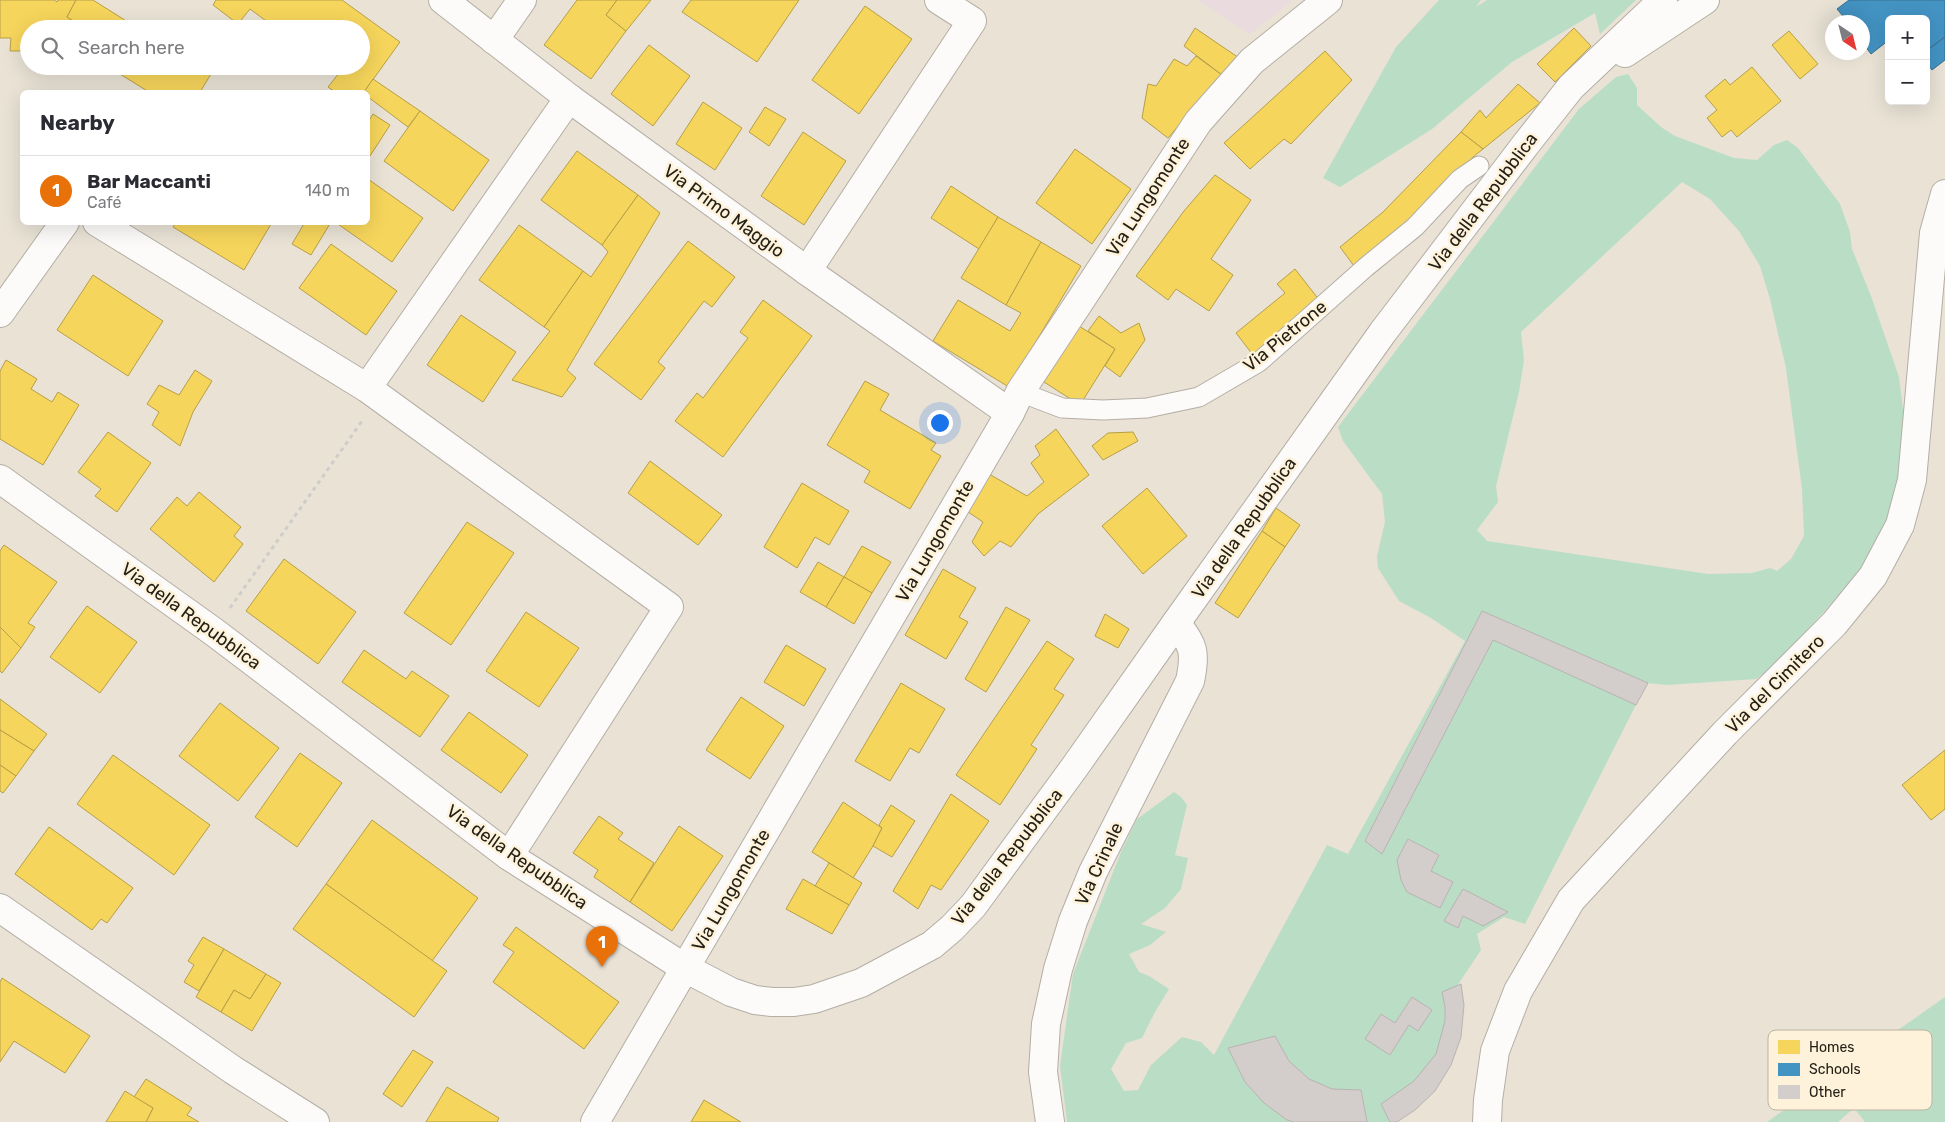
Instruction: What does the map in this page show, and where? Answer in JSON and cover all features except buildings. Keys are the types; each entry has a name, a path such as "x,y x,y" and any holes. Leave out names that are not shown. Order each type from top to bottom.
{"street":[{"name":"Via Primo Maggio","path":"443,0 569,98 807,271 1015,403"},
{"path":"494,40 522,0"},
{"path":"807,271 972,21 939,0"},
{"name":"Via Lungomonte","path":"595,1122 1015,403 1198,122 1252,61 1328,0"},
{"name":"Via della Repubblica","path":"0,480 214,632 509,856 685,968 731,992 755,1000 794,1002 814,999 861,983 932,946 973,906 1074,768 1383,332 1571,87 1663,0"},
{"name":"Via della Repubblica","path":"1571,87 1685,15 1705,0"},
{"path":"373,393 569,98"},
{"name":"Via del Cimitero","path":"1487,1122 1488,1100 1496,1050 1518,991 1571,900 1725,733 1834,624 1873,576 1900,526 1912,480 1934,233 1945,194"},
{"path":"0,313 63,225"},
{"path":"102,225 373,393 669,608 509,856"},
{"name":"Via Crinale","path":"1050,1122 1043,1072 1046,1024 1058,969 1073,921 1093,872 1190,681 1194,664 1190,640 1176,623"},
{"path":"0,908 233,1070 316,1122"}],"lane":[{"name":"Via Pietrone","path":"1015,403 1103,410 1147,408 1199,397 1259,362 1366,267 1415,227 1460,179 1479,166"}],"path":[{"path":"214,632 373,393"}],"shaded area":[{"path":"1198,0 1293,0 1250,34"}],"green space":[{"path":"1439,0 1481,0 1476,7 1487,0 1636,0 1600,34 1595,13 1512,62 1432,129 1340,187 1323,178 1396,47"},
{"path":"1628,74 1637,88 1637,105 1661,127 1675,136 1734,158 1757,160 1774,145 1787,140 1798,148 1840,204 1850,232 1852,249 1871,296 1899,377 1907,442 1892,521 1874,555 1777,665 1756,679 1667,685 1647,683 1525,924 1504,917 1477,934 1481,950 1457,986 1462,1008 1459,1038 1441,1082 1412,1112 1394,1122 1067,1122 1060,1066 1073,974 1121,852 1137,819 1174,792 1181,797 1187,805 1175,855 1188,858 1181,889 1165,908 1141,924 1166,932 1150,945 1129,954 1139,972 1169,989 1142,1038 1126,1043 1111,1069 1124,1091 1138,1090 1151,1065 1182,1037 1201,1042 1214,1055 1327,845 1348,854 1465,641 1431,618 1399,601 1378,568 1377,556 1385,522 1382,494 1343,441 1338,427 1579,109 1616,77","holes":["1682,182 1710,199 1739,231 1760,266 1770,299 1786,368 1802,489 1804,536 1791,559 1777,571 1770,568 1752,573 1708,574 1487,541 1477,530 1498,502 1496,486 1519,392 1524,360 1521,332"]},
{"path":"1945,997 1945,1122 1865,1122 1856,1110 1932,1110 1932,1030 1898,1030"},
{"path":"1784,1110 1852,1110 1838,1122 1767,1122"}],"place":[{"name":"Bar Maccanti","path":"602,967"}]}
